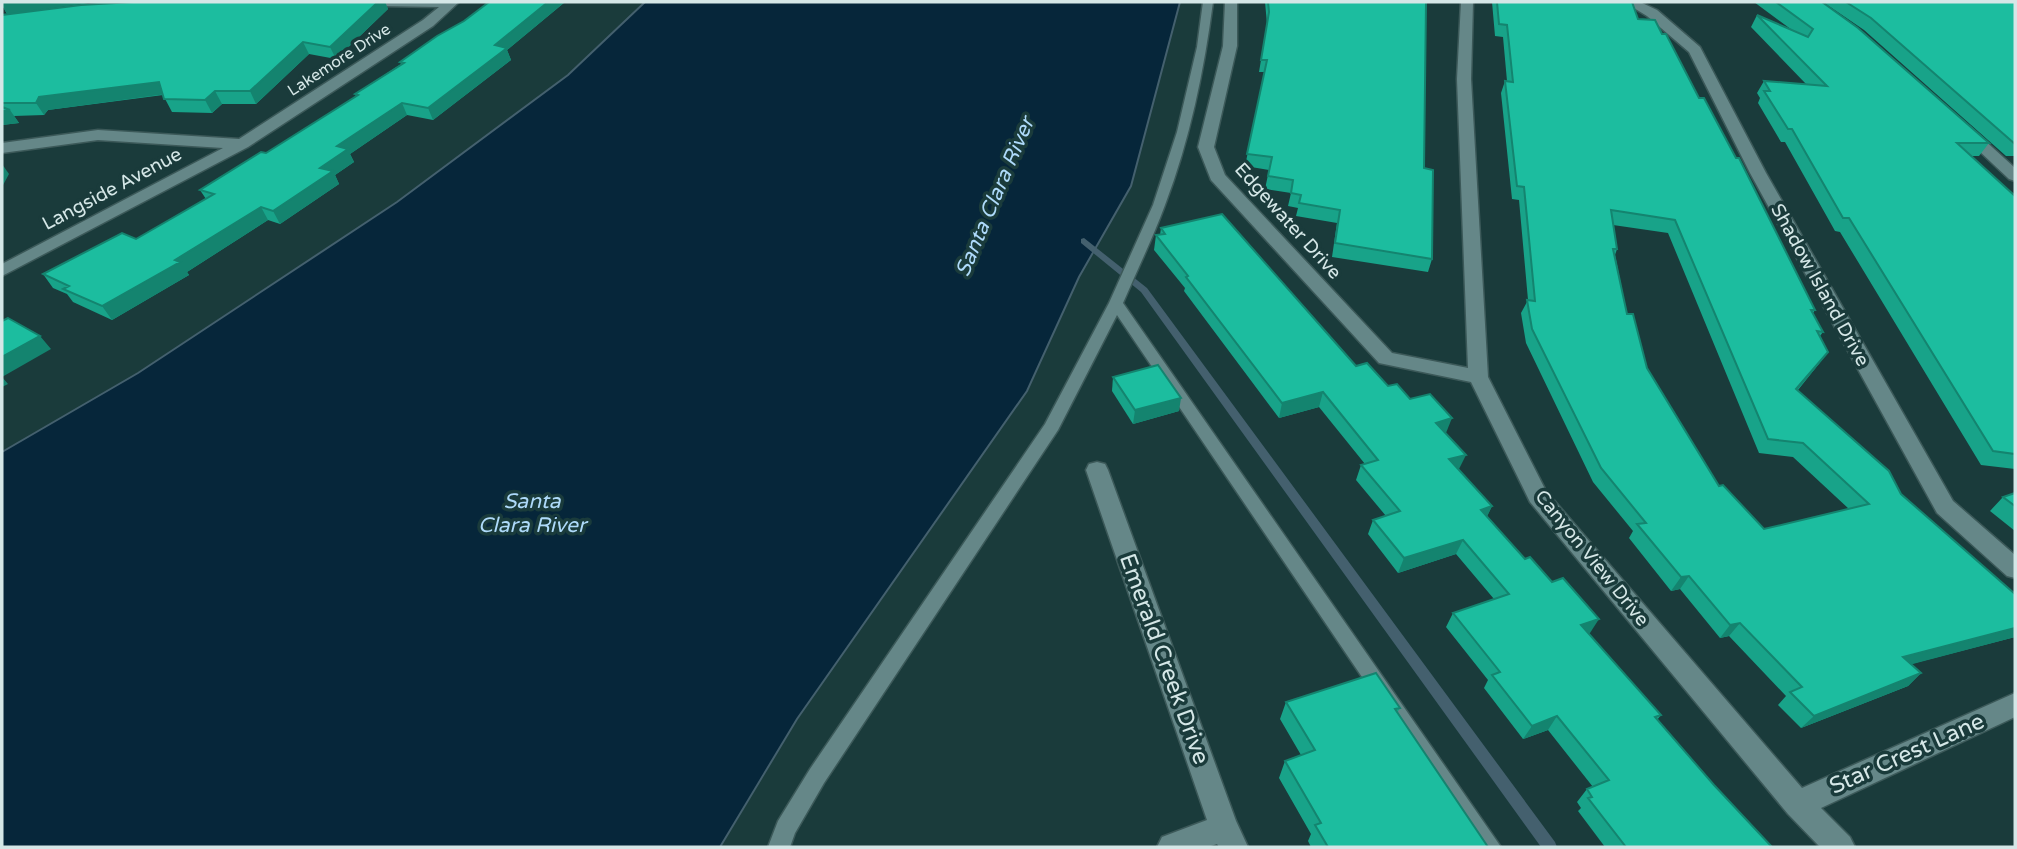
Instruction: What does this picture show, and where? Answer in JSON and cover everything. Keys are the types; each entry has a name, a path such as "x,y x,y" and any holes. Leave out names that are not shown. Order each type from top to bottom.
{"street":[{"path":"381,2 452,3"},
{"name":"Edgewater Drive","path":"1231,2 1230,46 1206,147 1217,177 1386,358 1478,377"},
{"name":"Canyon View Drive","path":"1467,2 1464,79 1478,377 1538,496 1798,804 1840,847"},
{"name":"Shadow Island Drive","path":"1630,2 1652,13 1695,50 1758,173 1945,507 2015,569"},
{"name":"Lakemore Drive","path":"242,144 428,23 452,3"},
{"path":"1956,123 2015,176"},
{"path":"2,148 98,135 242,144"},
{"name":"Langside Avenue","path":"2,271 242,144"},
{"name":"Emerald Creek Drive","path":"1097,470 1229,837"},
{"name":"Star Crest Lane","path":"1798,804 2015,705"},
{"path":"1172,847 1229,837"}],"lane":[{"path":"779,847 786,828 817,776 1052,426 1119,298 1159,205 1183,132 1202,47 1208,2"},
{"path":"1119,298 1490,847"}],"water":[{"name":"Santa Clara River","path":"645,2 1180,2 1131,186 1079,277 1027,391 797,719 720,847 2,847 2,452 138,373 397,202 568,75"}],"building":[{"path":"133,2 378,2 330,47 303,42 250,91 215,91 205,100 164,99 159,82 39,97 36,103 2,103 2,15 81,5"},
{"path":"489,2 548,2 495,45 507,48 428,108 402,103 337,146 348,149 320,168 333,171 273,211 261,207 175,260 180,262 102,306 63,289 69,286 43,274 122,233 136,239 214,194 200,190 261,152 266,153 358,95 355,94 404,63 400,62"},
{"path":"1268,2 1426,2 1424,168 1433,170 1432,259 1335,243 1340,210 1299,203 1301,195 1291,193 1293,180 1268,176 1272,157 1247,154 1267,60 1261,60 1269,12"},
{"path":"1497,2 1632,2 1638,19 1655,20 1662,34 1666,34 1699,98 1704,98 1736,158 1739,158 1815,310 1811,310 1823,332 1817,331 1828,352 1796,389 1889,471 1901,494 2015,594 2015,628 1903,657 1921,673 1814,716 1790,692 1802,687 1740,623 1730,625 1689,576 1681,577 1637,524 1646,523 1601,468 1532,329 1527,300 1535,301 1524,187 1517,186 1505,81 1513,82 1507,25 1499,24","holes":["1611,210 1675,220 1768,439 1803,443 1869,504 1764,529 1723,485 1719,486 1647,368 1633,314 1627,314 1613,249 1617,249"]},
{"path":"1776,2 1822,2 1858,28 1989,143 1957,143 2015,196 2015,454 1993,451 1849,218 1843,218 1792,129 1788,129 1764,91 1770,91 1764,81 1827,86 1757,15 1808,37 1813,29"},
{"path":"1846,2 2015,2 2015,144 1871,18"},
{"path":"1222,214 1356,366 1367,363 1388,386 1397,384 1410,399 1430,394 1452,418 1436,423 1466,455 1449,459 1492,506 1481,510 1525,559 1530,557 1552,582 1563,578 1599,619 1581,625 1661,715 1655,717 1772,847 1626,847 1588,798 1592,797 1587,789 1609,780 1557,716 1532,726 1492,675 1500,672 1453,613 1509,594 1463,540 1404,558 1373,520 1400,511 1361,465 1378,460 1323,392 1282,403 1156,235 1165,234 1161,228"},
{"path":"8,318 40,336 2,357 2,321"},
{"path":"1158,365 1181,398 1135,410 1113,377"},
{"path":"2015,493 2015,506 2003,497"},
{"path":"1376,673 1400,708 1395,709 1488,847 1328,847 1315,825 1321,823 1285,761 1315,750 1286,702"}],"waterway":[{"path":"1084,241 1144,290 1550,847"}]}
